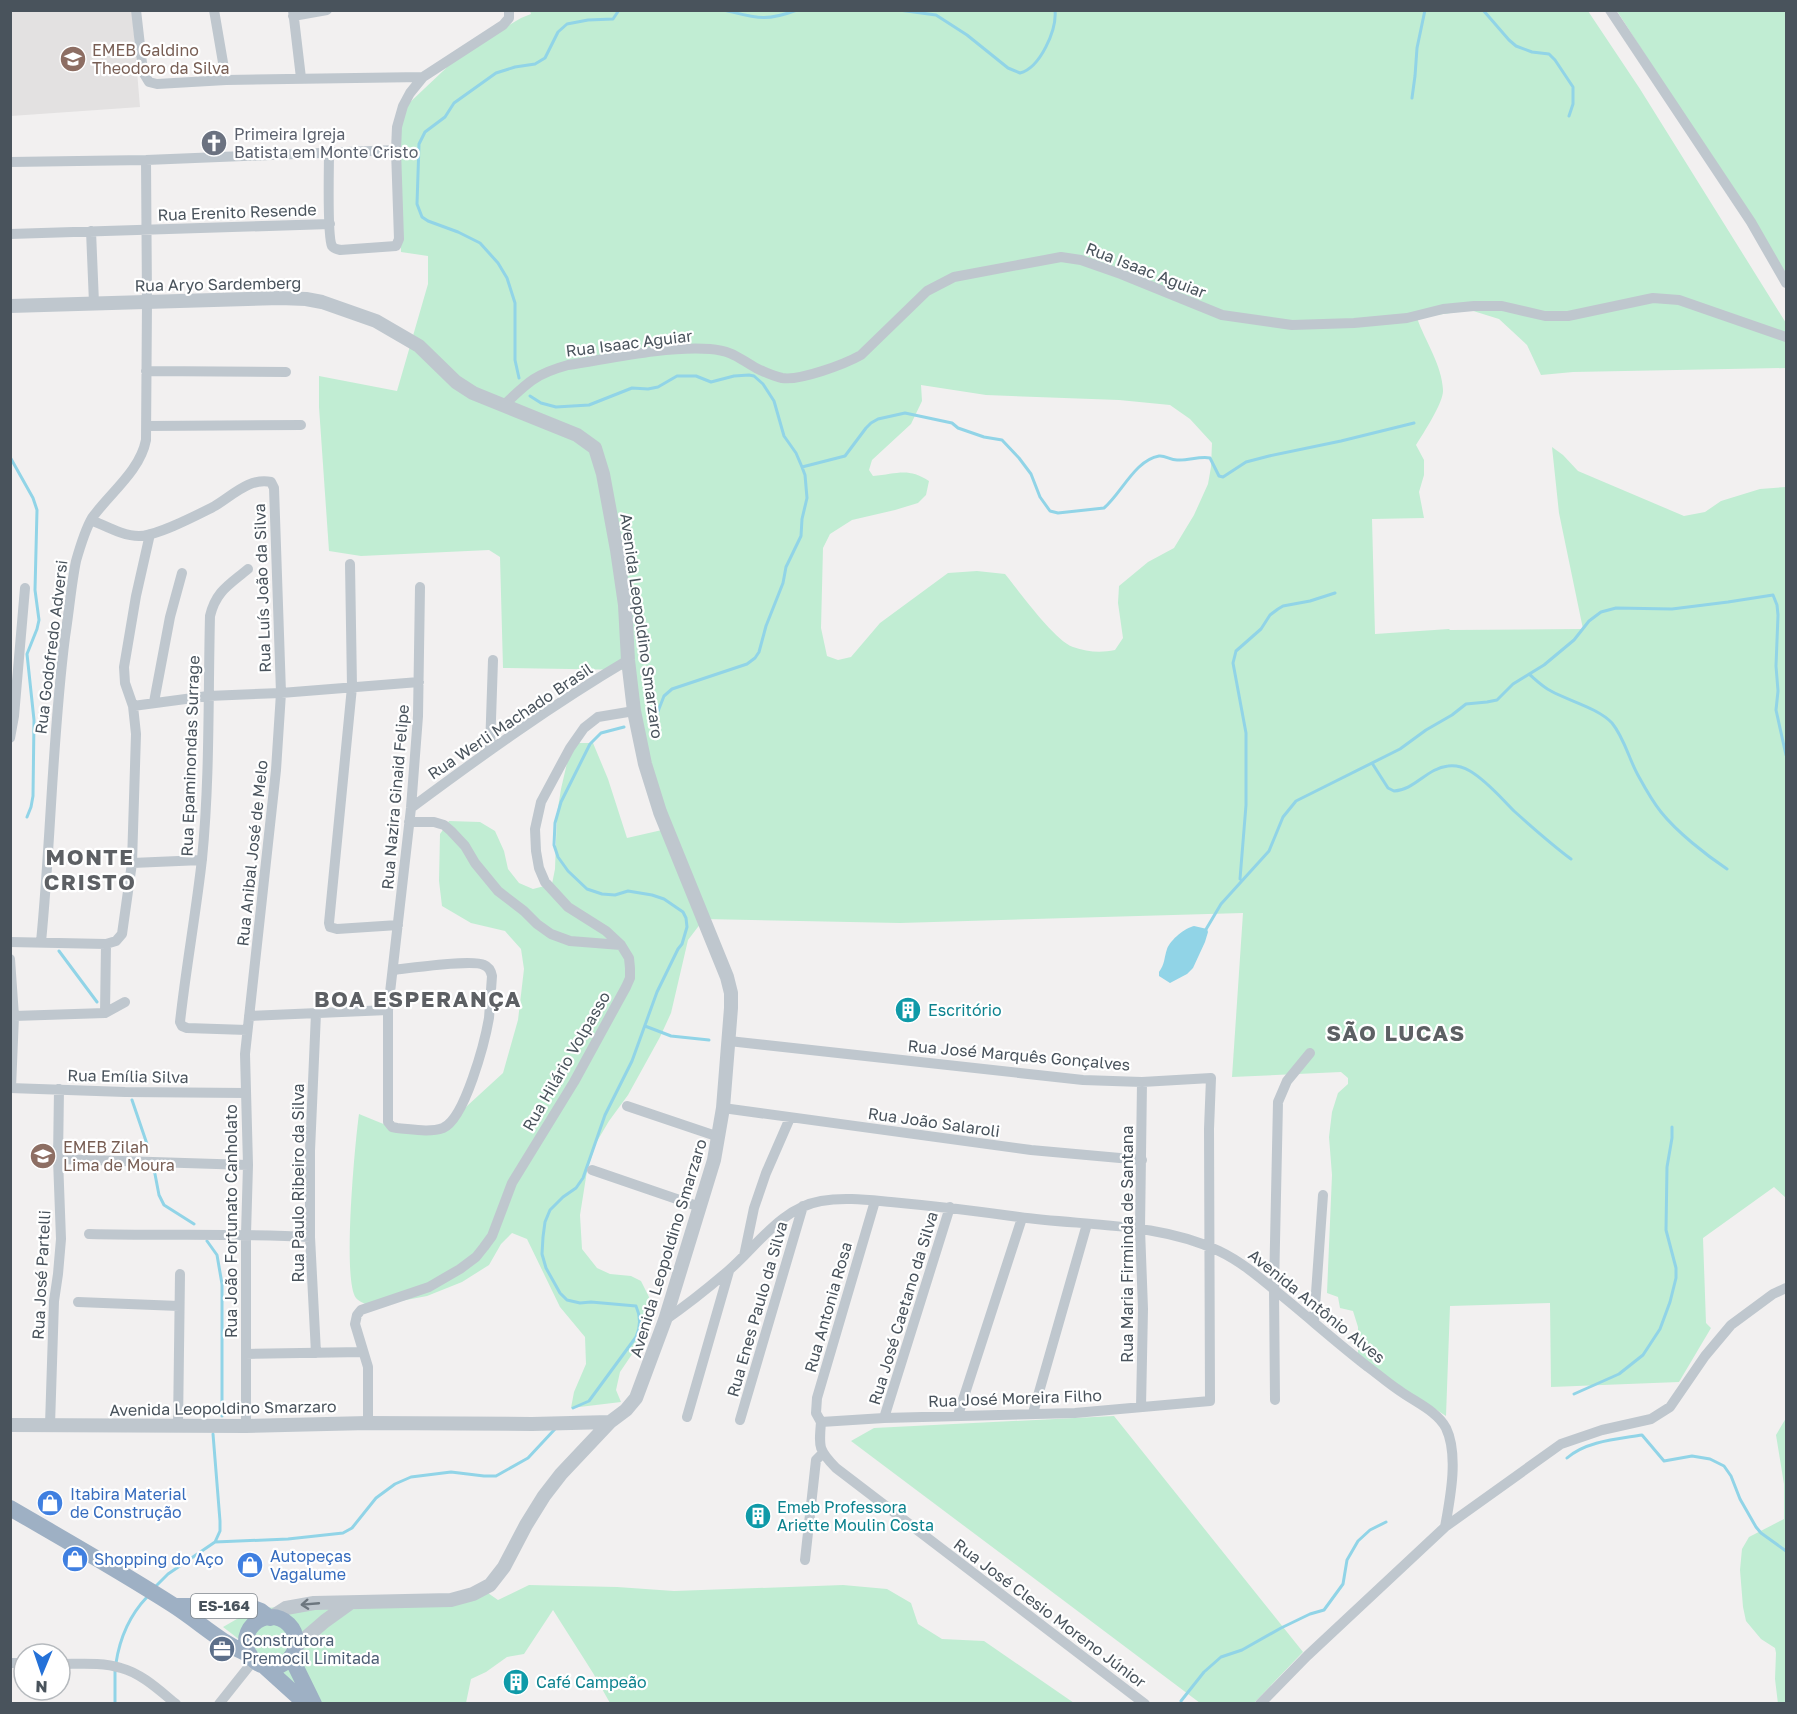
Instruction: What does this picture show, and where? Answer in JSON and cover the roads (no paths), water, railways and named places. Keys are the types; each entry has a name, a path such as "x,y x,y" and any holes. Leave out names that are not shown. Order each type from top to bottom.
{"highway":[{"name":"ES-164","path":"10,1508 137,1582 211,1634 256,1660 306,1704"},
{"name":"ES-164","path":"168,1602 248,1606 284,1621 295,1634 293,1651 314,1704"},
{"name":"ES-164","path":"256,1660 247,1644 249,1632 256,1623 271,1617"},
{"path":"256,1660 276,1666 287,1661 293,1651"}],"street":[{"path":"136,10 143,72 149,82 157,84 301,78 423,77"},
{"path":"214,10 226,80"},
{"path":"301,78 293,13 327,10"},
{"path":"329,153 330,224 334,248 340,250 396,246 399,238 397,127 403,105 423,77 503,25 509,18 510,10"},
{"path":"1610,10 1744,213 1786,283"},
{"path":"10,162 146,160 396,150"},
{"name":"Rua Godofredo Adversi","path":"41,942 61,672 77,559 91,520 138,463 144,450 147,426 146,160"},
{"name":"Rua Erenito Resende","path":"10,234 330,224"},
{"path":"91,231 94,303"},
{"name":"Rua Isaac Aguiar","path":"503,406 530,381 553,369 680,349 725,350 770,374 784,378 798,377 861,356 927,291 954,277 1061,257 1081,260 1121,274 1222,315 1292,325 1407,318 1443,309 1474,306 1502,306 1545,316 1568,316 1653,298 1679,300 1786,337"},
{"name":"Rua Aryo Sardemberg","path":"10,306 147,300 306,299 340,307 376,321 419,346 456,382 473,393 503,406"},
{"path":"146,371 286,372"},
{"name":"Avenida Leopoldino Smarzaro","path":"10,1425 246,1426 610,1422 626,1410 636,1398 665,1320 719,1137 729,1041 731,993 701,910 676,854 651,787 634,711 625,605 617,550 603,474 595,448 577,435 503,406"},
{"path":"147,426 301,425"},
{"name":"Rua Luís João da Silva","path":"150,534 212,507 251,483 262,480 271,482 274,488 281,693"},
{"path":"10,942 106,944 119,939 123,928 132,863 136,734 133,706 125,683 123,667 150,534 130,535 91,520"},
{"path":"350,564 352,687 329,923 330,927 337,930 398,925"},
{"name":"Rua Epaminondas Surrage","path":"247,1030 187,1028 180,1022 202,860 207,794 210,616 218,595 248,569"},
{"path":"154,702 170,617 182,573"},
{"name":"Rua Nazira Ginaid Felipe","path":"393,970 472,962 486,965 492,976 484,1042 469,1090 456,1116 444,1127 432,1130 397,1128 388,1122 388,1010 411,808 419,682 420,587"},
{"path":"10,738 25,588"},
{"path":"490,749 493,660"},
{"name":"Rua Werli Machado Brasil","path":"411,808 490,749 578,689 628,660"},
{"path":"133,706 208,696 281,693 419,682"},
{"name":"Rua Anibal José de Melo","path":"249,1016 276,770 281,693"},
{"path":"621,945 606,931 568,907 545,882 539,868 535,829 541,802 570,748 584,728 598,717 634,711"},
{"path":"409,822 434,822 444,825 465,846 498,891 551,934 570,941 621,945"},
{"path":"132,863 202,860"},
{"path":"105,1013 106,944"},
{"name":"Rua Hilário Volpasso","path":"368,1423 368,1368 355,1324 357,1315 361,1310 429,1287 460,1269 476,1257 492,1236 520,1167 574,1082 630,978 629,958 621,945"},
{"path":"10,959 14,1016 11,1088"},
{"path":"14,1016 105,1013 125,1002"},
{"path":"249,1016 388,1010"},
{"name":"Rua Paulo Ribeiro da Silva","path":"316,1013 310,1151 310,1236 316,1353"},
{"name":"Rua João Fortunato Canholato","path":"246,1426 248,1165 245,1054 249,1016"},
{"name":"Rua José Marquês Gonçalves","path":"729,1041 1083,1080 1142,1082 1211,1078 1209,1247"},
{"path":"1275,1400 1274,1289 1278,1102 1287,1082 1310,1053"},
{"name":"Rua Maria Firminda de Santana","path":"1141,1407 1142,1082"},
{"name":"Rua Emília Silva","path":"11,1088 246,1093"},
{"name":"Rua José Partelli","path":"50,1425 54,1301 61,1239 58,1159 59,1089"},
{"path":"627,1106 719,1137"},
{"name":"Rua João Salaroli","path":"723,1108 1031,1150 1142,1160"},
{"path":"744,1256 754,1208 766,1173 790,1118"},
{"path":"58,1159 248,1165"},
{"path":"592,1170 700,1207"},
{"path":"1314,1321 1323,1195"},
{"name":"Avenida Antônio Alves","path":"665,1320 696,1299 744,1256 771,1227 803,1206 821,1201 845,1199 950,1207 1022,1218 1140,1229 1176,1236 1209,1247 1236,1260 1399,1391 1439,1419 1446,1428 1452,1455 1451,1488 1445,1527"},
{"name":"Rua Antonia Rosa","path":"821,1422 816,1413 817,1398 875,1201"},
{"name":"Rua Enes Paulo da Silva","path":"740,1420 803,1206"},
{"name":"Rua José Caetano da Silva","path":"884,1418 950,1207"},
{"path":"958,1415 1022,1218"},
{"path":"1034,1413 1087,1224"},
{"path":"89,1234 310,1236"},
{"name":"Rua José Moreira Filho","path":"821,1422 958,1415 1075,1413 1210,1401 1209,1247"},
{"path":"687,1417 729,1270"},
{"path":"178,1426 180,1274"},
{"path":"1260,1704 1307,1656 1445,1527 1561,1444 1602,1430 1651,1419 1670,1407 1705,1356 1731,1325 1773,1294 1786,1288"},
{"path":"78,1302 179,1305"},
{"path":"246,1354 363,1352"},
{"path":"271,1617 286,1608 299,1605 451,1600 473,1594 489,1585 504,1567 526,1525 561,1474 610,1422"},
{"path":"805,1560 816,1460 822,1454 819,1441 821,1422"},
{"name":"Rua José Clesio Moreno Júnior","path":"822,1454 836,1468 1145,1704"},
{"path":"293,1651 324,1621 350,1604"},
{"path":"219,1704 256,1660"},
{"path":"72,1664 114,1666 143,1679 176,1704"}],"water":[{"path":"1194,926 1207,929 1205,942 1193,968 1170,983 1159,976 1167,949 1179,934"}],"waterway":[{"path":"519,378 515,360 515,303 507,278 498,263 480,243 422,217 417,204 419,144 425,132 445,117 454,103 496,73 535,64 545,58 558,32 567,24 613,19 619,10"},
{"path":"724,10 761,18 797,10"},
{"path":"899,10 936,15 967,35 1008,68 1020,73 1034,64 1046,47 1053,28 1055,10"},
{"path":"1412,98 1417,48 1425,10"},
{"path":"1483,10 1516,46 1532,52 1549,54 1555,60 1573,87 1573,104 1569,116"},
{"path":"530,396 541,403 556,407 589,405 632,388 658,387 677,376 696,376 711,382 734,376 754,376 763,384 774,401 784,436 796,453 802,467 807,498 801,536 786,567 783,583 766,626 759,652 747,664 672,689 664,696 655,719"},
{"path":"802,467 845,456 871,423 878,419 905,413 952,423 958,428 984,437 1002,440 1031,474 1040,497 1050,511 1058,513 1104,508 1143,464 1159,456 1177,460 1210,458 1219,476 1223,477 1246,462 1414,423"},
{"path":"10,457 33,498 37,510 35,590 39,620 27,654 34,720 33,796 27,817"},
{"path":"1240,879 1246,805 1246,733 1233,663 1236,651 1261,629 1270,615 1283,606 1335,593"},
{"path":"1205,931 1221,904 1269,851 1283,817 1296,801 1400,749 1466,704 1497,700 1513,684 1544,665 1574,640 1589,621 1601,612 1616,608 1672,609 1773,595 1778,615 1776,710 1786,755"},
{"path":"1529,674 1558,695 1591,709 1612,723 1641,781 1661,812 1692,843 1727,869"},
{"path":"573,1408 589,1401 636,1337 640,1318 636,1306 580,1303 567,1300 560,1293 546,1268 542,1254 545,1222 550,1210 576,1188 583,1178 605,1115 632,1061 657,992 682,944 687,927 683,912 664,899 628,891 615,895 587,889 568,871 558,857 554,845 555,823 561,802 590,744 601,733 624,727"},
{"path":"1372,763 1388,788 1394,791 1408,787 1441,768 1454,766 1467,770 1494,790 1514,811 1571,859"},
{"path":"59,951 97,1002"},
{"path":"645,1026 671,1036 709,1040"},
{"path":"132,1100 148,1147"},
{"path":"1574,1394 1619,1374 1643,1355 1660,1329 1670,1302 1676,1278 1676,1268 1666,1230 1667,1167 1672,1127"},
{"path":"154,1169 159,1195 164,1205 194,1224"},
{"path":"207,1241 217,1255 222,1284 222,1416"},
{"path":"155,1587 168,1574 215,1542 288,1539 343,1533 352,1528 376,1498 395,1484 411,1477 451,1472 496,1476 528,1458 555,1429"},
{"path":"213,1434 220,1521 220,1531 215,1542"},
{"path":"1567,1458 1593,1444 1642,1435 1664,1461 1692,1456 1710,1459 1724,1466 1731,1476 1740,1499 1756,1527 1786,1551"},
{"path":"1181,1701 1204,1672 1221,1657 1242,1650 1281,1628 1324,1610 1343,1584 1347,1560 1358,1541 1370,1530 1386,1522"},
{"path":"116,1663 126,1627 147,1597"},
{"path":"115,1669 115,1704"}],"place":[{"name":"EMEB Galdino Theodoro da Silva","path":"73,59"},
{"name":"Primeira Igreja Batista em Monte Cristo","path":"214,143"},
{"name":"Escritório","path":"908,1010"},
{"name":"EMEB Zilah Lima de Moura","path":"43,1156"},
{"name":"Itabira Material de Construção","path":"50,1503"},
{"name":"Emeb Professora Ariette Moulin Costa","path":"758,1516"},
{"name":"Shopping do Aço","path":"75,1559"},
{"name":"Autopeças Vagalume","path":"250,1565"},
{"name":"Construtora Premocil Limitada","path":"222,1649"},
{"name":"Café Campeão","path":"516,1682"}],"district":[{"name":"MONTE CRISTO","path":"90,870"},
{"name":"BOA ESPERANÇA","path":"418,999"},
{"name":"SÃO LUCAS","path":"1396,1033"}]}
